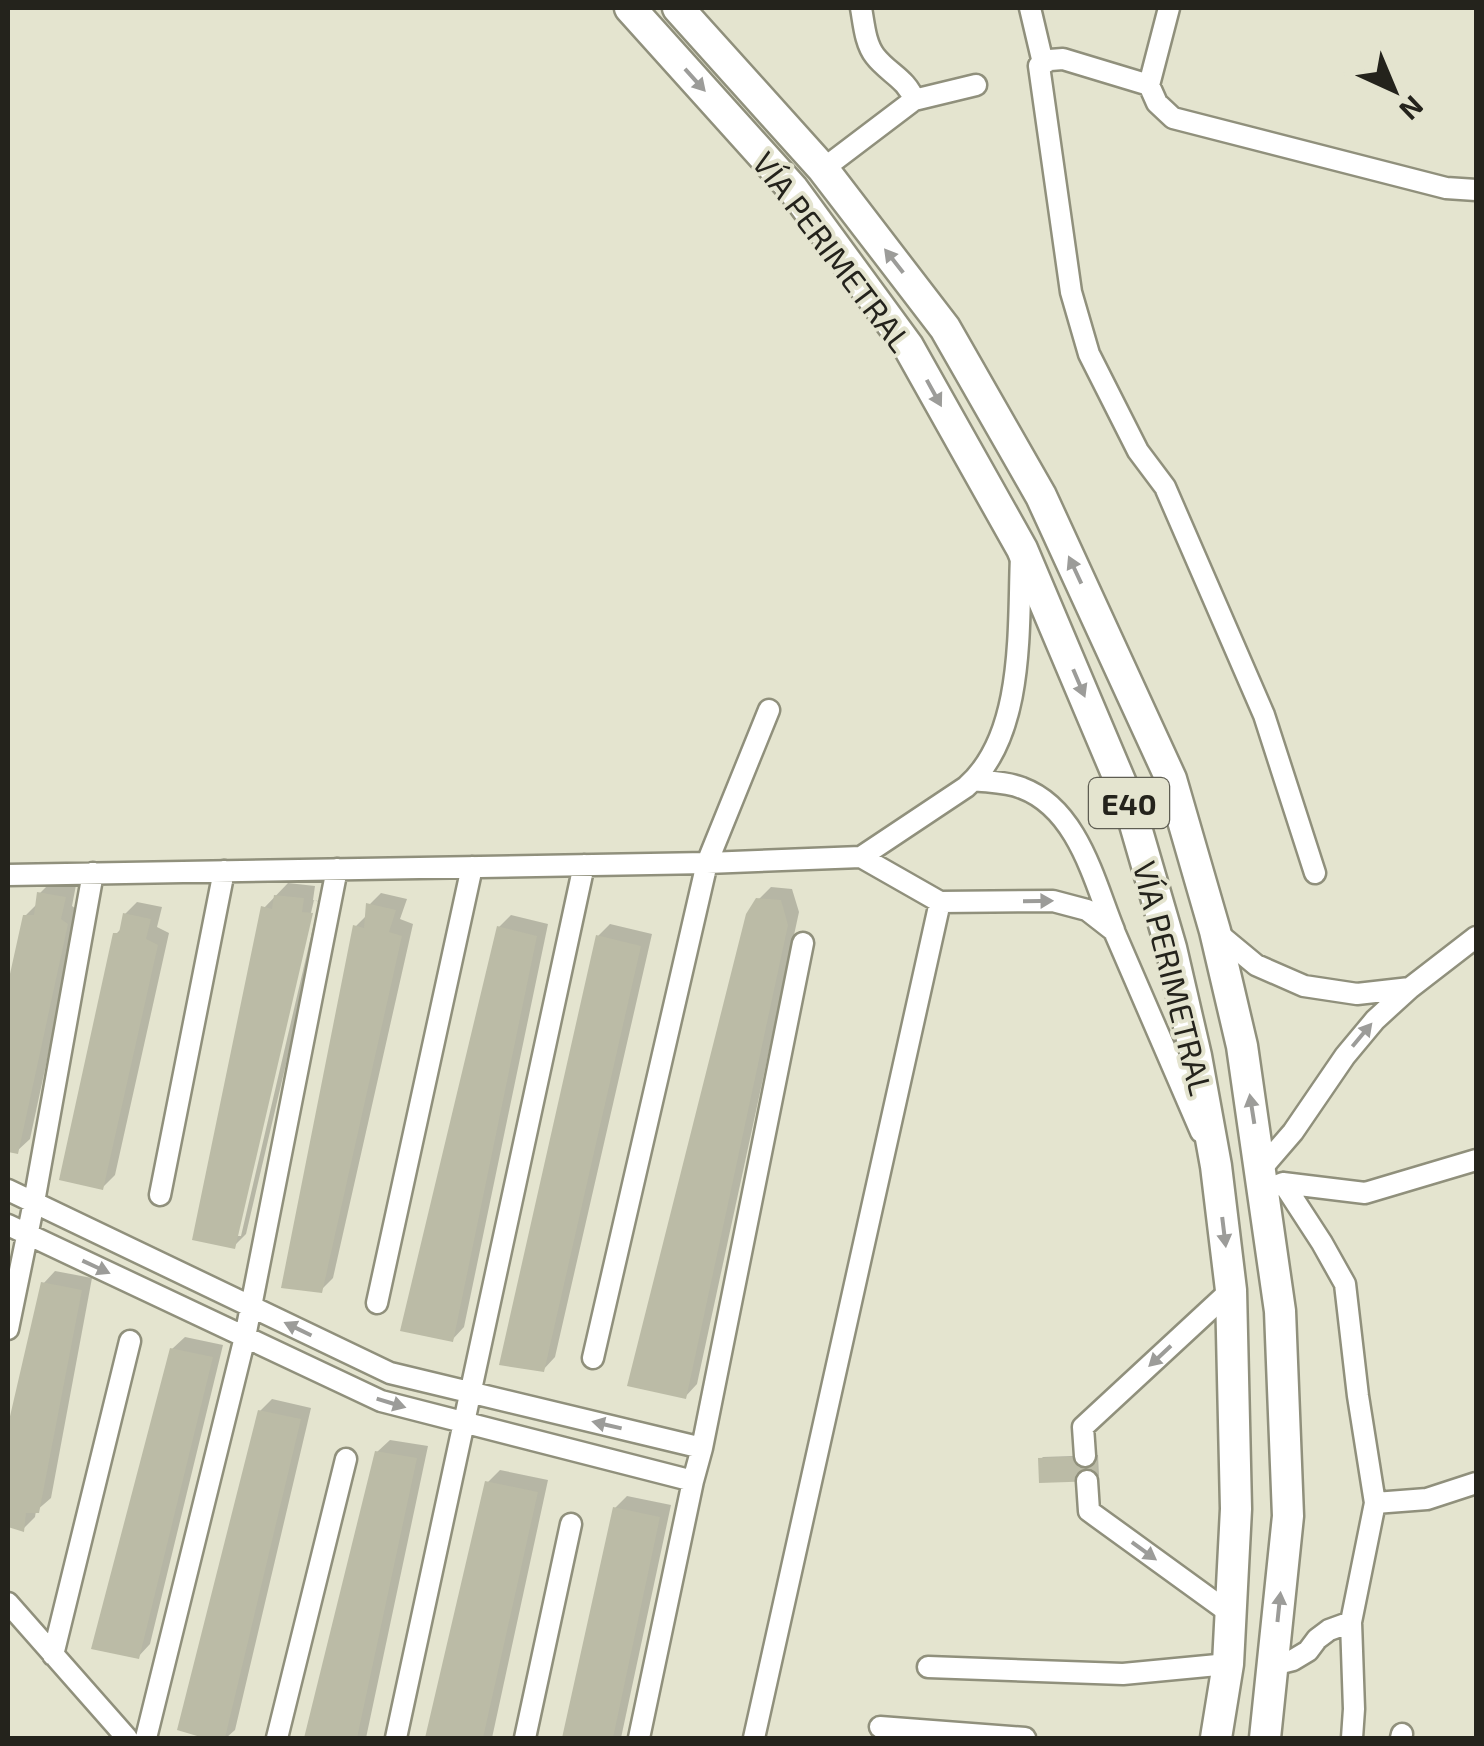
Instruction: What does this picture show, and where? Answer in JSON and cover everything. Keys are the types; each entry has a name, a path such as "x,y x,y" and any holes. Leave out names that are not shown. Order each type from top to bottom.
{"highway":[{"name":"VÍA PERIMETRAL","path":"630,8 793,190 908,346 1022,549 1128,800 1171,948 1196,1056 1216,1166 1231,1290 1236,1508 1228,1664 1216,1738"},
{"name":"VÍA PERIMETRAL","path":"678,8 822,168 946,328 1041,496 1171,780 1215,931 1269,1180 1280,1311 1288,1516 1264,1738"}],"lane":[{"path":"861,8 868,45 878,60 910,89 914,100"},
{"path":"1030,8 1043,63 1039,70 1072,292 1089,354 1138,451 1165,487 1264,715 1315,873"},
{"path":"1169,8 1149,85 1157,103 1172,118 1446,188 1476,190"},
{"path":"1043,63 1063,59 1149,85"},
{"path":"822,168 914,100 976,85"},
{"path":"861,857 974,780 998,742 1015,685 1022,549"},
{"path":"593,1358 707,863 769,710"},
{"path":"974,780 1022,788 1051,806 1073,834 1216,1166"},
{"path":"8,874 861,857 940,902 1053,901 1086,910 1114,931"},
{"path":"396,1738 584,865"},
{"path":"377,1303 472,867"},
{"path":"146,1738 246,1337 337,869"},
{"path":"160,1195 224,871"},
{"path":"8,1330 17,1230 34,1202 93,873"},
{"path":"754,1738 940,902"},
{"path":"1215,931 1256,965 1304,986 1357,994 1410,988"},
{"path":"1269,1180 1294,1132 1345,1056 1375,1020 1476,937"},
{"path":"639,1738 702,1448 803,944"},
{"path":"1269,1180 1365,1193 1476,1160"},
{"path":"1269,1180 1322,1242 1345,1284 1376,1504 1351,1622 1352,1738"},
{"path":"8,1190 390,1373 702,1448"},
{"path":"17,1230 381,1401 693,1481"},
{"path":"1085,1456 1083,1427 1231,1290"},
{"path":"53,1654 130,1342"},
{"path":"276,1738 346,1460"},
{"path":"1087,1481 1088,1511 1231,1614"},
{"path":"1376,1504 1427,1499 1476,1483"},
{"path":"525,1738 572,1524"},
{"path":"8,1603 127,1738"},
{"path":"1273,1665 1293,1660 1329,1630 1351,1622"},
{"path":"928,1667 1123,1674 1228,1664"},
{"path":"880,1727 1025,1738"}],"building":[{"path":"37,892 66,897 61,919 68,924 18,1154 8,1152 8,983 23,915 34,915"},
{"path":"274,895 304,898 302,912 313,913 235,1249 192,1240 261,906 272,909"},
{"path":"756,898 781,900 788,925 686,1399 627,1386 746,914"},
{"path":"366,903 396,910 389,932 402,936 322,1293 281,1288 353,925 364,928"},
{"path":"123,913 151,919 146,939 158,945 103,1190 59,1180 113,933 119,933"},
{"path":"497,926 537,936 453,1342 400,1331"},
{"path":"596,935 641,946 544,1372 499,1365"},
{"path":"41,1282 82,1290 39,1513 26,1513 24,1532 8,1527 8,1425"},
{"path":"170,1348 213,1357 139,1659 91,1649"},
{"path":"258,1410 301,1419 225,1738 204,1738 177,1730"},
{"path":"375,1451 417,1458 357,1738 304,1738"},
{"path":"1097,1456 1098,1481 1039,1483 1038,1458"},
{"path":"485,1481 538,1492 483,1738 425,1738"},
{"path":"613,1507 660,1517 613,1738 562,1738"}]}
